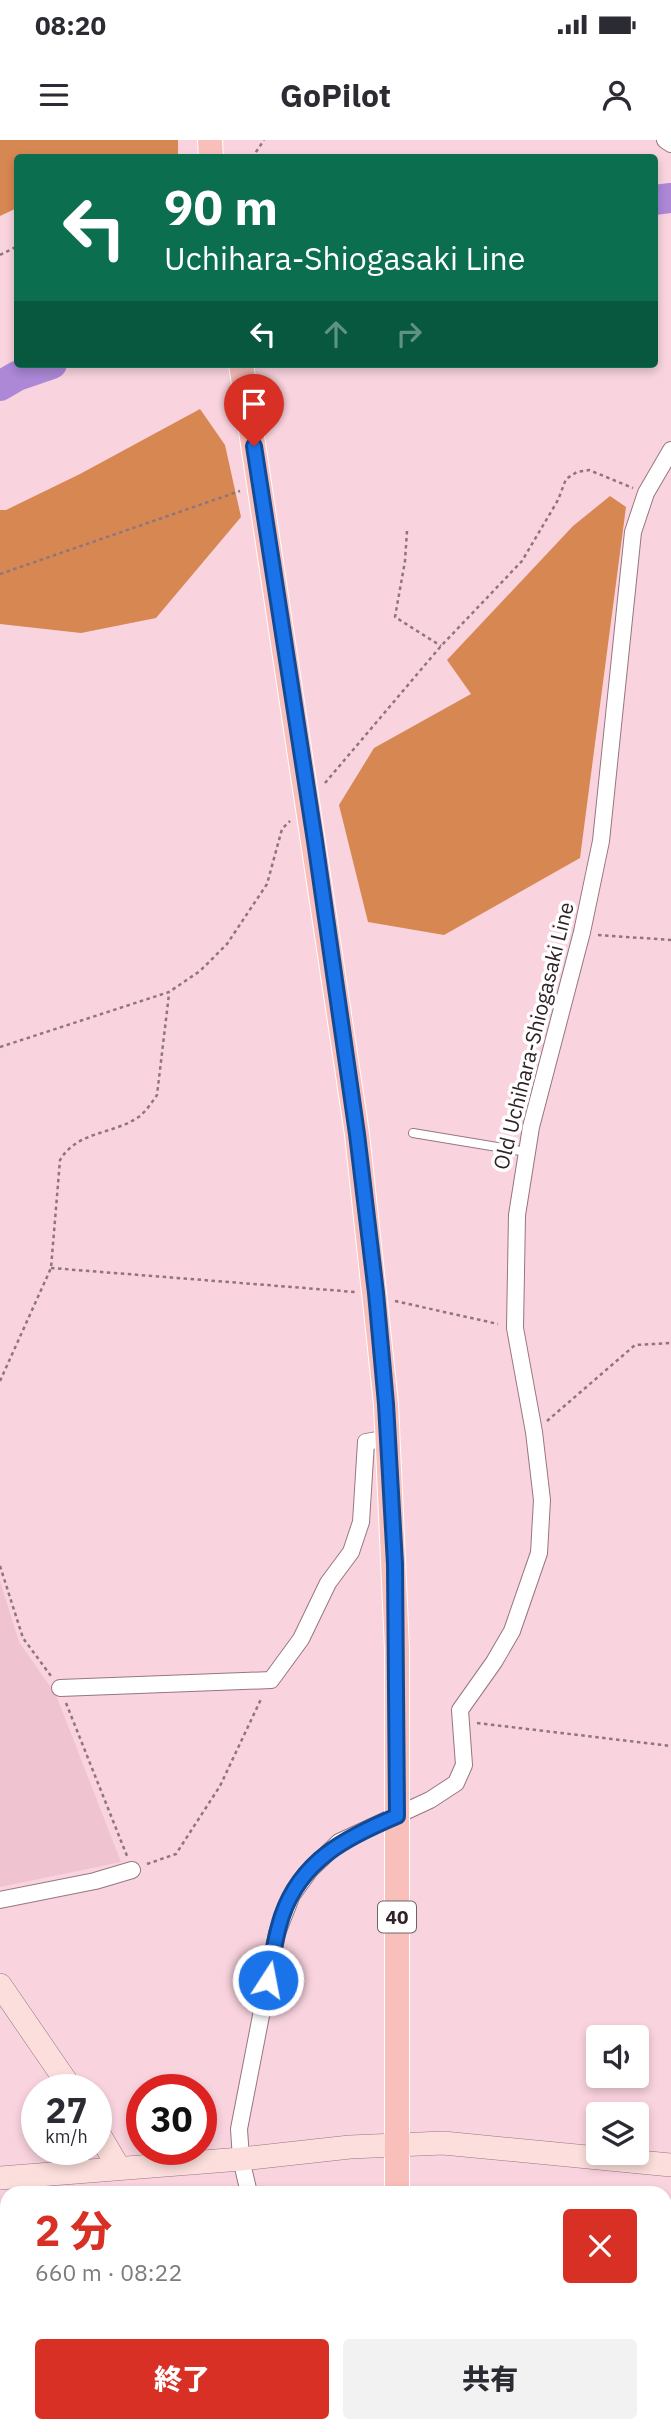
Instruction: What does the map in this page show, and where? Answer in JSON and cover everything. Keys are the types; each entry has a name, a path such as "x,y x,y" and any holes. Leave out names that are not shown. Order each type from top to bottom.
{"main road":[{"name":"40","path":"242,368 357,1134 376,1293 389,1437 396,1598 397,2186"}],"street":[{"path":"665,140 671,144"},
{"name":"Old Uchihara-Shiogasaki Line","path":"460,1719 464,1702 494,1662 512,1631 539,1553 541,1500 534,1432 515,1328 517,1215 527,1152 582,932 601,841 633,532 646,493 671,450"},
{"path":"60,1688 271,1680 300,1639 328,1583 351,1552 361,1522 366,1442 389,1437"},
{"path":"247,2186 241,2159 241,2114 282,1914 292,1895 326,1853 339,1842 448,1791 456,1783 464,1765 460,1719"},
{"path":"0,1900 94,1881 132,1870"},
{"path":"0,1985 61,2074"},
{"path":"0,2178 397,2144 443,2143 671,2165"},
{"path":"112,2156 119,2168"}],"lane":[{"path":"413,1133 527,1152"}],"path":[{"path":"0,1047 169,992 200,971 227,944 267,884 282,829 309,803 441,646 522,561 558,500 566,480 577,472 589,470 646,493"},
{"path":"0,574 259,483"},
{"path":"407,531 405,561 395,617 441,646"},
{"path":"582,932 665,942 671,940"},
{"path":"0,1381 51,1268 60,1160 66,1149 76,1142 139,1117 150,1106 157,1094 169,992"},
{"path":"51,1268 376,1293 406,1306 515,1328"},
{"path":"534,1432 635,1345 671,1343"},
{"path":"0,1566 23,1639 60,1688 132,1870 176,1854 220,1786 271,1680"},
{"path":"460,1719 671,1746"}],"shaded area":[{"path":"0,140 178,140 178,154 14,154 14,209 0,216"},
{"path":"200,409 225,445 241,517 156,618 81,633 0,624 0,510 6,510 80,474"},
{"path":"610,496 626,507 580,858 444,935 368,922 339,805 374,748 471,694 447,660 573,526"},
{"path":"0,1581 19,1642 56,1695 121,1862 0,1887"}],"waterway":[{"path":"658,200 671,198"},
{"path":"0,386 17,376 40,368"}],"route":[{"path":"254,446 309,803 370,1241 389,1437 397,1649 397,1816 339,1842 310,1870 282,1914 268,1980"}]}
